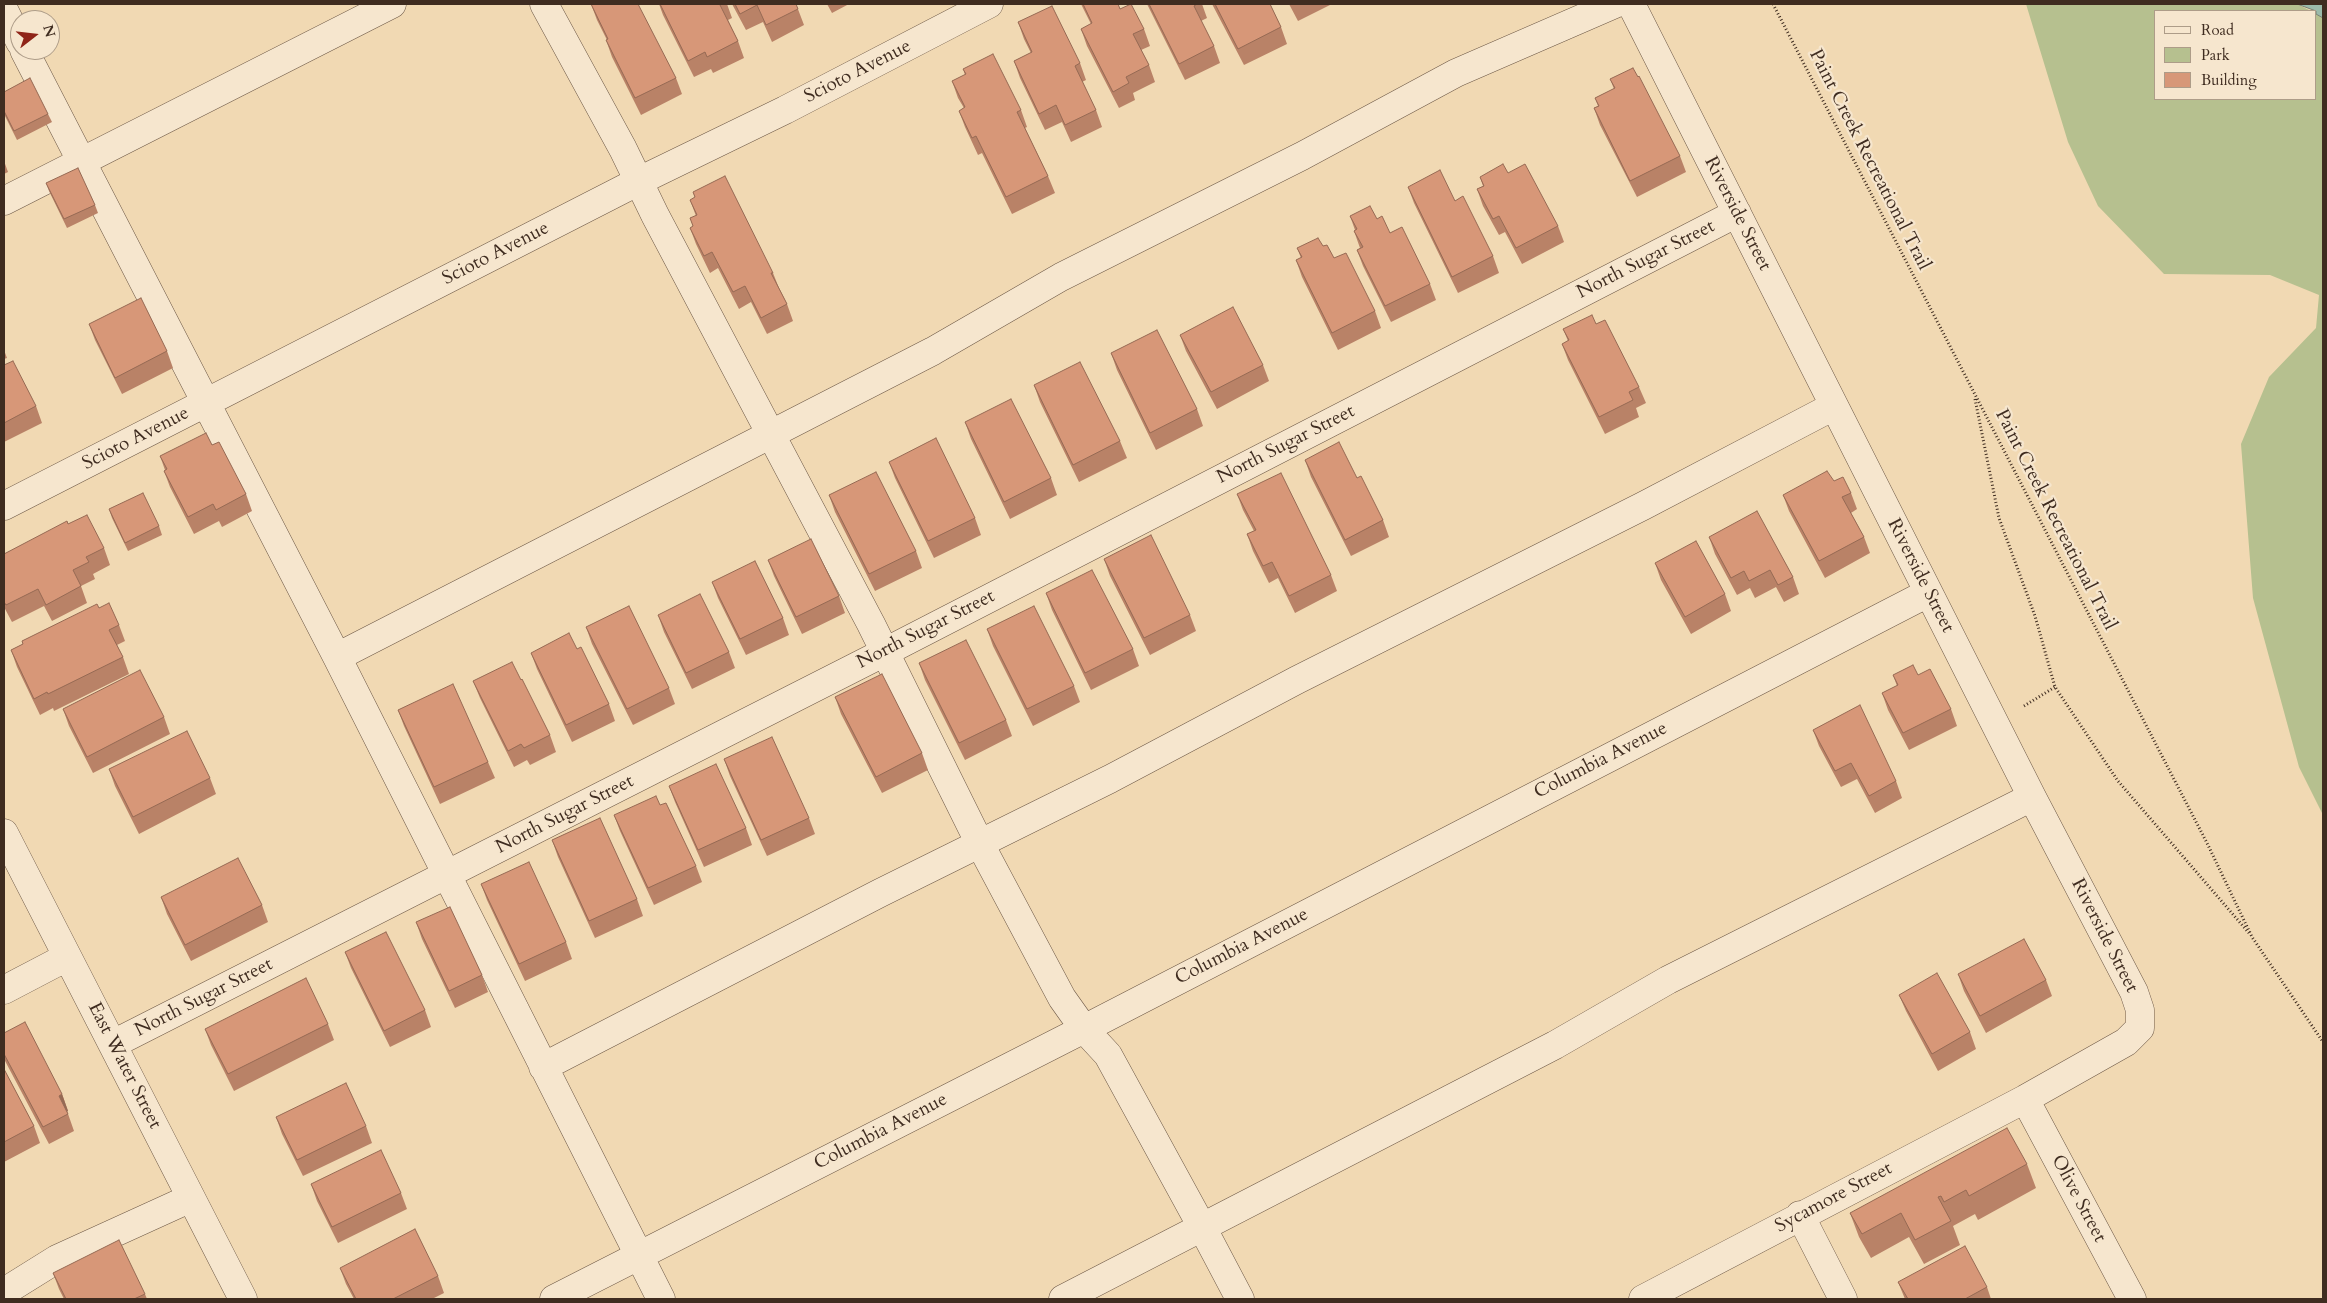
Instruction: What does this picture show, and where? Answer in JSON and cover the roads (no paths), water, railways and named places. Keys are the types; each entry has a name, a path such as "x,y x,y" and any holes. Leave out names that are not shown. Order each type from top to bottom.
{"street":[{"path":"4,202 392,4"},
{"path":"544,4 639,181 885,652 980,844 1062,998 1084,1029 1108,1055 1240,1299"},
{"name":"Scioto Avenue","path":"4,506 639,181 785,110 989,4"},
{"path":"338,657 933,351 1061,277 1302,156 1456,73 1615,4"},
{"name":"Riverside Street","path":"1630,4 2032,798 2134,992 2140,1010 2140,1028 2126,1042 2026,1099"},
{"path":"4,10 10,22"},
{"path":"29,60 338,657 661,1299"},
{"name":"North Sugar Street","path":"113,1044 885,652 1737,213"},
{"path":"543,1067 880,893 1110,779 1297,680 1643,506 1834,406"},
{"name":"Columbia Avenue","path":"554,1299 1084,1029 1928,592"},
{"path":"1063,1299 1554,1045 1668,980 2032,798"},
{"name":"East Water Street","path":"4,833 243,1299"},
{"path":"4,990 67,957"},
{"name":"Sycamore Street","path":"1643,1299 1800,1215 2026,1099"},
{"name":"Olive Street","path":"2026,1099 2132,1299"},
{"path":"4,1292 57,1259 192,1198"},
{"path":"1800,1215 1843,1299"}]}
